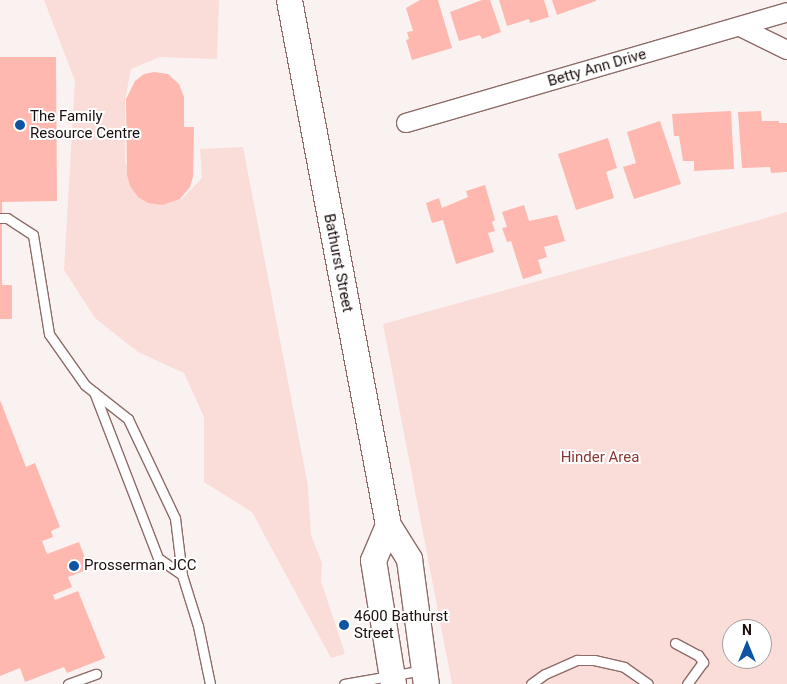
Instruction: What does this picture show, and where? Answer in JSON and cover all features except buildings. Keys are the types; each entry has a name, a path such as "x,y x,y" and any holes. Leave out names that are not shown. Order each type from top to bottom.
{"main road":[{"name":"Bathurst Street","path":"289,0 388,525 409,559 424,677"},
{"path":"388,525 373,560 392,680"}],"street":[{"name":"Betty Ann Drive","path":"406,123 787,12"},
{"path":"740,27 787,50"}],"lane":[{"path":"0,218 7,218 33,235 49,334 65,360 86,385 128,419 175,518 182,575 198,626 210,684"},
{"path":"94,392 158,558 182,575"},
{"path":"675,642 698,655 703,662 687,684"},
{"path":"532,684 545,674 578,660 594,660 624,667 648,684"},
{"path":"68,684 96,674"},
{"path":"344,684 424,677"}],"green space":[{"path":"44,0 219,0 217,59 160,57 131,69 125,100 125,161 135,191 151,203 182,199 202,178 200,149 243,147 308,486 311,535 322,563 321,581 345,654 331,658 252,512 204,482 204,417 184,373 138,352 95,318 64,270 75,81"},
{"name":"Hinder Area","path":"787,212 787,684 452,684 383,324"}],"place":[{"name":"The Family Resource Centre","path":"20,125"},
{"name":"Prosserman JCC","path":"74,566"},
{"name":"4600 Bathurst Street","path":"344,625"}]}
